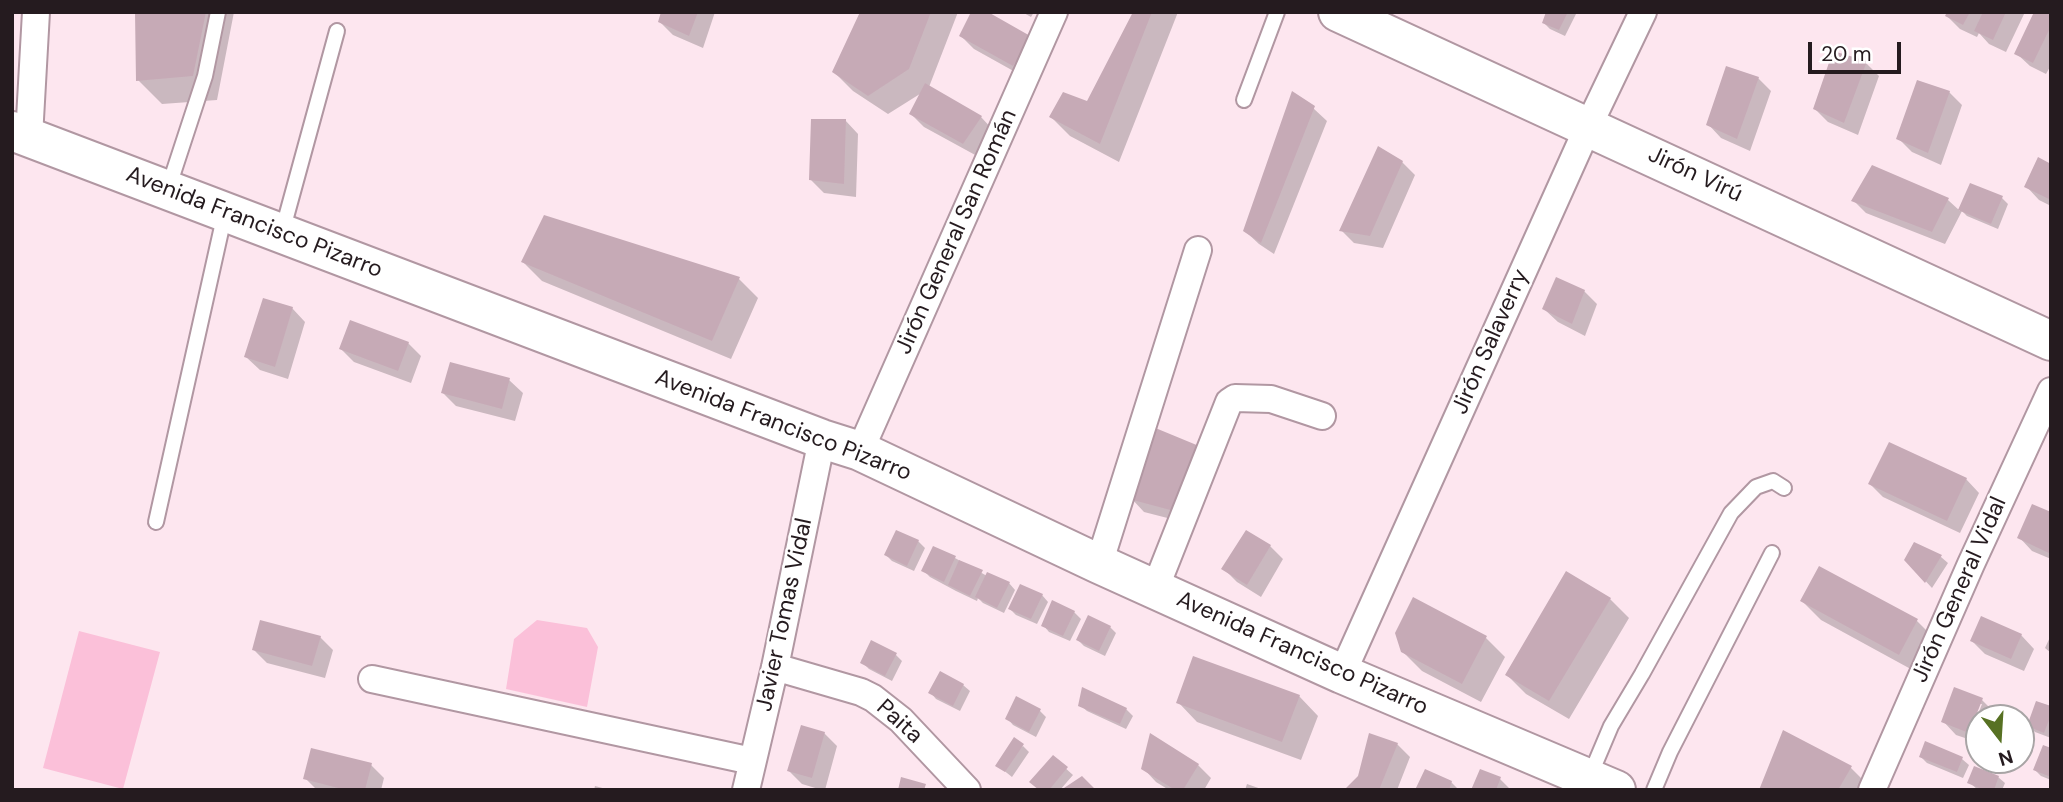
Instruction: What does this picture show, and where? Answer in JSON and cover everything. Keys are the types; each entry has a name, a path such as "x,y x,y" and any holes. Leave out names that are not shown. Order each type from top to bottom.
{"main road":[{"name":"Jirón Virú","path":"1338,12 2051,341"},
{"name":"Avenida Francisco Pizarro","path":"21,134 822,439 860,451 1099,564 1598,786"}],"street":[{"path":"21,134 36,12"},
{"name":"Jirón General San Román","path":"860,451 1054,12"},
{"name":"Jirón Salaverry","path":"1342,674 1588,127 1643,12"},
{"path":"1099,564 1198,250"},
{"name":"Jirón General Vidal","path":"1872,790 2051,391"},
{"path":"1155,589 1229,402 1235,398 1271,399 1322,416"},
{"name":"Javier Tomas Vidal","path":"746,790 775,667 822,439"},
{"name":"Paita","path":"775,667 861,692 873,698 901,720 967,790"},
{"path":"372,679 752,761"}],"lane":[{"path":"168,190 205,76 218,12"},
{"path":"1244,100 1277,12"},
{"path":"282,234 337,31"},
{"path":"156,522 225,212"},
{"path":"1598,786 1611,726 1731,513 1756,486 1773,481 1784,488"},
{"path":"1654,790 1670,752 1772,553"}],"shaded area":[{"path":"537,620 587,628 598,647 587,707 506,689 514,639"},
{"path":"79,631 160,652 123,789 43,768"}],"building":[{"path":"135,12 206,12 193,76 136,81"},
{"path":"661,12 698,12 689,36 658,22"},
{"path":"860,12 931,12 909,69 868,96 832,72"},
{"path":"971,12 988,12 1032,37 1013,66 959,36"},
{"path":"1133,12 1152,12 1100,144 1049,117 1063,92 1087,101"},
{"path":"1546,12 1568,12 1559,30 1542,23"},
{"path":"1947,12 1970,12 1963,25 1945,16"},
{"path":"1983,12 2006,12 1993,40 1974,31"},
{"path":"2034,12 2051,12 2051,26 2033,63 2014,54"},
{"path":"1833,51 1867,61 1844,123 1813,109"},
{"path":"1726,66 1759,77 1737,139 1706,125"},
{"path":"1917,80 1950,91 1928,153 1896,139"},
{"path":"925,83 982,116 963,144 909,114"},
{"path":"1292,91 1315,106 1261,243 1243,231"},
{"path":"811,119 846,119 844,184 809,180"},
{"path":"1378,146 1403,161 1370,236 1339,231"},
{"path":"2038,157 2051,164 2051,200 2024,187"},
{"path":"1872,165 1949,198 1932,232 1851,201"},
{"path":"1970,183 2003,196 1991,224 1958,210"},
{"path":"544,215 740,277 712,341 521,262"},
{"path":"1556,277 1585,290 1572,324 1542,309"},
{"path":"263,298 293,307 275,367 244,357"},
{"path":"350,320 409,342 398,371 339,349"},
{"path":"450,362 510,378 502,409 441,393"},
{"path":"1153,427 1199,446 1174,511 1129,499"},
{"path":"1889,442 1967,478 1947,521 1868,484"},
{"path":"2032,504 2051,512 2051,554 2017,538"},
{"path":"896,530 919,540 907,566 884,555"},
{"path":"1246,530 1271,545 1247,585 1221,569"},
{"path":"1914,542 1942,555 1925,583 1904,560"},
{"path":"933,546 956,556 944,582 921,571"},
{"path":"959,560 983,570 970,596 948,585"},
{"path":"1819,566 1918,619 1899,655 1800,601"},
{"path":"1566,571 1611,598 1549,701 1505,675"},
{"path":"987,572 1010,582 997,608 975,597"},
{"path":"1020,584 1043,594 1031,619 1008,609"},
{"path":"1413,597 1487,636 1462,684 1401,652 1395,633"},
{"path":"1052,600 1075,611 1063,636 1041,626"},
{"path":"1088,615 1111,626 1099,651 1076,640"},
{"path":"1981,616 2022,634 2011,659 1970,641"},
{"path":"260,620 321,636 312,666 252,650"},
{"path":"871,640 897,653 885,676 860,663"},
{"path":"1193,656 1300,695 1282,742 1176,703"},
{"path":"940,671 964,684 953,706 928,693"},
{"path":"1082,687 1127,708 1120,724 1078,706"},
{"path":"1954,687 1983,698 1981,704 1965,704 1965,731 1941,722"},
{"path":"1016,696 1041,709 1029,732 1005,719"},
{"path":"2036,701 2051,706 2051,715 2044,733 2035,729"},
{"path":"801,725 825,732 812,778 787,771"},
{"path":"1783,730 1852,766 1838,790 1759,790"},
{"path":"1150,733 1199,764 1183,790 1175,790 1141,769"},
{"path":"1369,733 1398,743 1379,790 1344,790 1358,776"},
{"path":"1014,737 1024,744 1005,772 995,766"},
{"path":"1925,741 1963,757 1957,772 1919,757"},
{"path":"2043,745 2051,748 2051,777 2035,771"},
{"path":"311,748 372,763 365,790 346,790 303,779"},
{"path":"1053,755 1068,767 1049,790 1039,790 1029,782"},
{"path":"1425,769 1452,781 1449,790 1415,790"},
{"path":"1480,769 1501,777 1496,790 1471,790"},
{"path":"1971,774 1999,776 1994,790 1984,790 1967,783"},
{"path":"1082,776 1096,790 1061,790"},
{"path":"901,777 926,784 924,790 898,790"}]}
